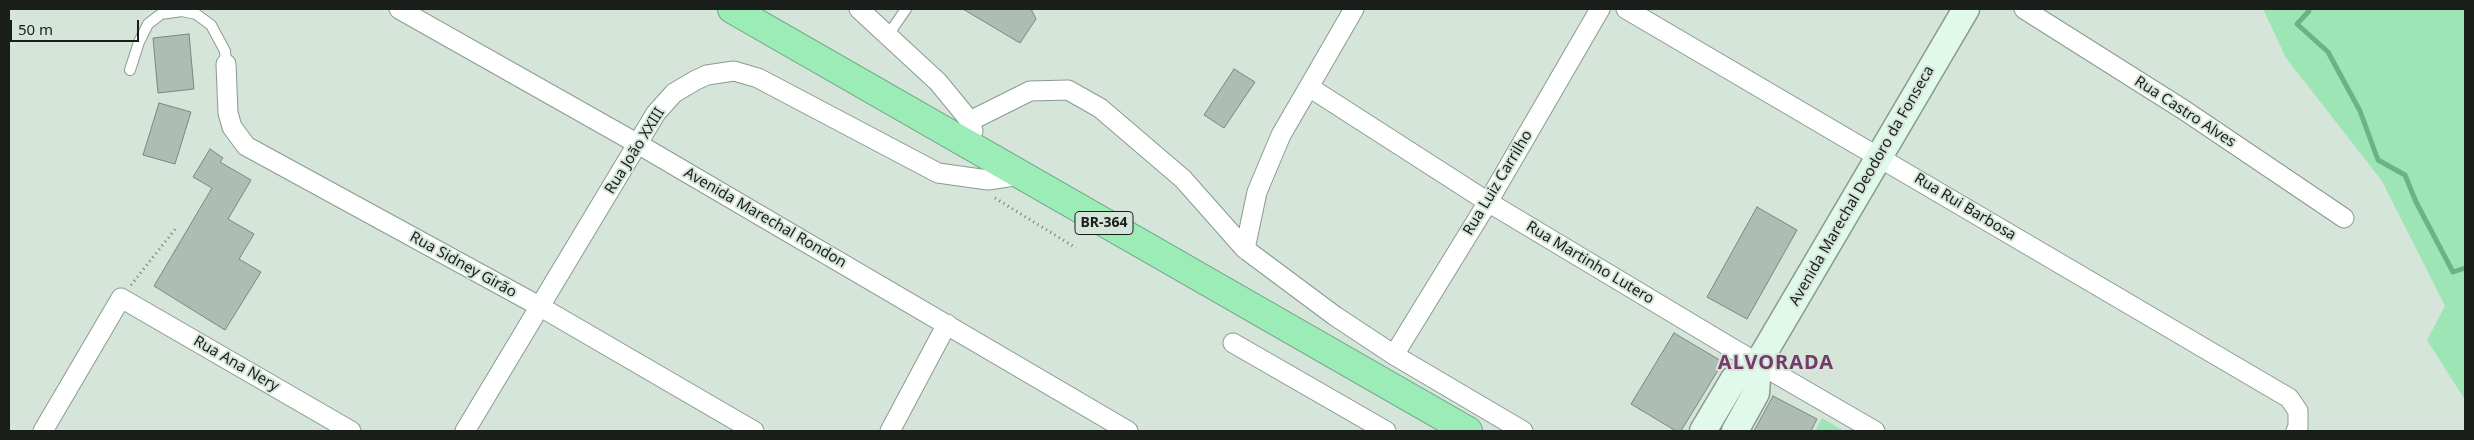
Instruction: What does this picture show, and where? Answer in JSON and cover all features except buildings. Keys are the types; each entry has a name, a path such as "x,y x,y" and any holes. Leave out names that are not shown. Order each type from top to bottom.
{"highway":[{"name":"BR-364","path":"732,9 1468,431"}],"main road":[{"name":"Avenida Marechal Deodoro da Fonseca","path":"1703,431 1734,379 1758,363 1966,9"},
{"name":"Avenida Marechal Deodoro da Fonseca","path":"1735,431 1756,393 1758,363"}],"street":[{"name":"Avenida Marechal Rondon","path":"399,9 638,144 1128,431"},
{"path":"859,9 938,82 970,121 980,152"},
{"path":"1245,249 1257,192 1281,135 1354,9"},
{"name":"Rua Luiz Carrilho","path":"1394,355 1488,202 1600,9"},
{"name":"Rua Rui Barbosa","path":"1626,9 2289,398 2298,411 2298,427 2296,431"},
{"name":"Rua Castro Alves","path":"2024,9 2184,110 2344,218"},
{"name":"Rua Sidney Girão","path":"226,64 228,113 232,127 246,146 539,306 754,431"},
{"name":"Rua João XXIII","path":"465,431 656,113 674,93 707,75 734,71 770,82 938,173 962,178 988,180 1021,175"},
{"name":"Rua Martinho Lutero","path":"1309,87 1488,202 1875,431"},
{"path":"970,121 1030,91 1068,90 1100,108 1183,179 1245,249 1335,316 1394,355 1523,431"},
{"path":"43,431 121,298"},
{"name":"Rua Ana Nery","path":"121,298 351,431"},
{"path":"890,431 947,324"},
{"path":"1233,344 1386,431"}],"lane":[{"path":"888,35 906,9"},
{"path":"130,70 139,42 148,24 161,14 182,11 196,14 211,25 225,51 226,64"}],"path":[{"path":"962,178 1076,248"},
{"path":"121,298 176,227"}],"green space":[{"path":"2263,9 2465,9 2465,400 2427,340 2445,306 2382,181 2286,58"},
{"path":"1822,418 1844,431 1815,431"}],"waterway":[{"path":"2308,9 2309,11 2297,24 2328,52 2360,111 2378,160 2405,175 2416,202 2453,272 2465,268"}],"district":[{"name":"ALVORADA","path":"1776,363"}]}
